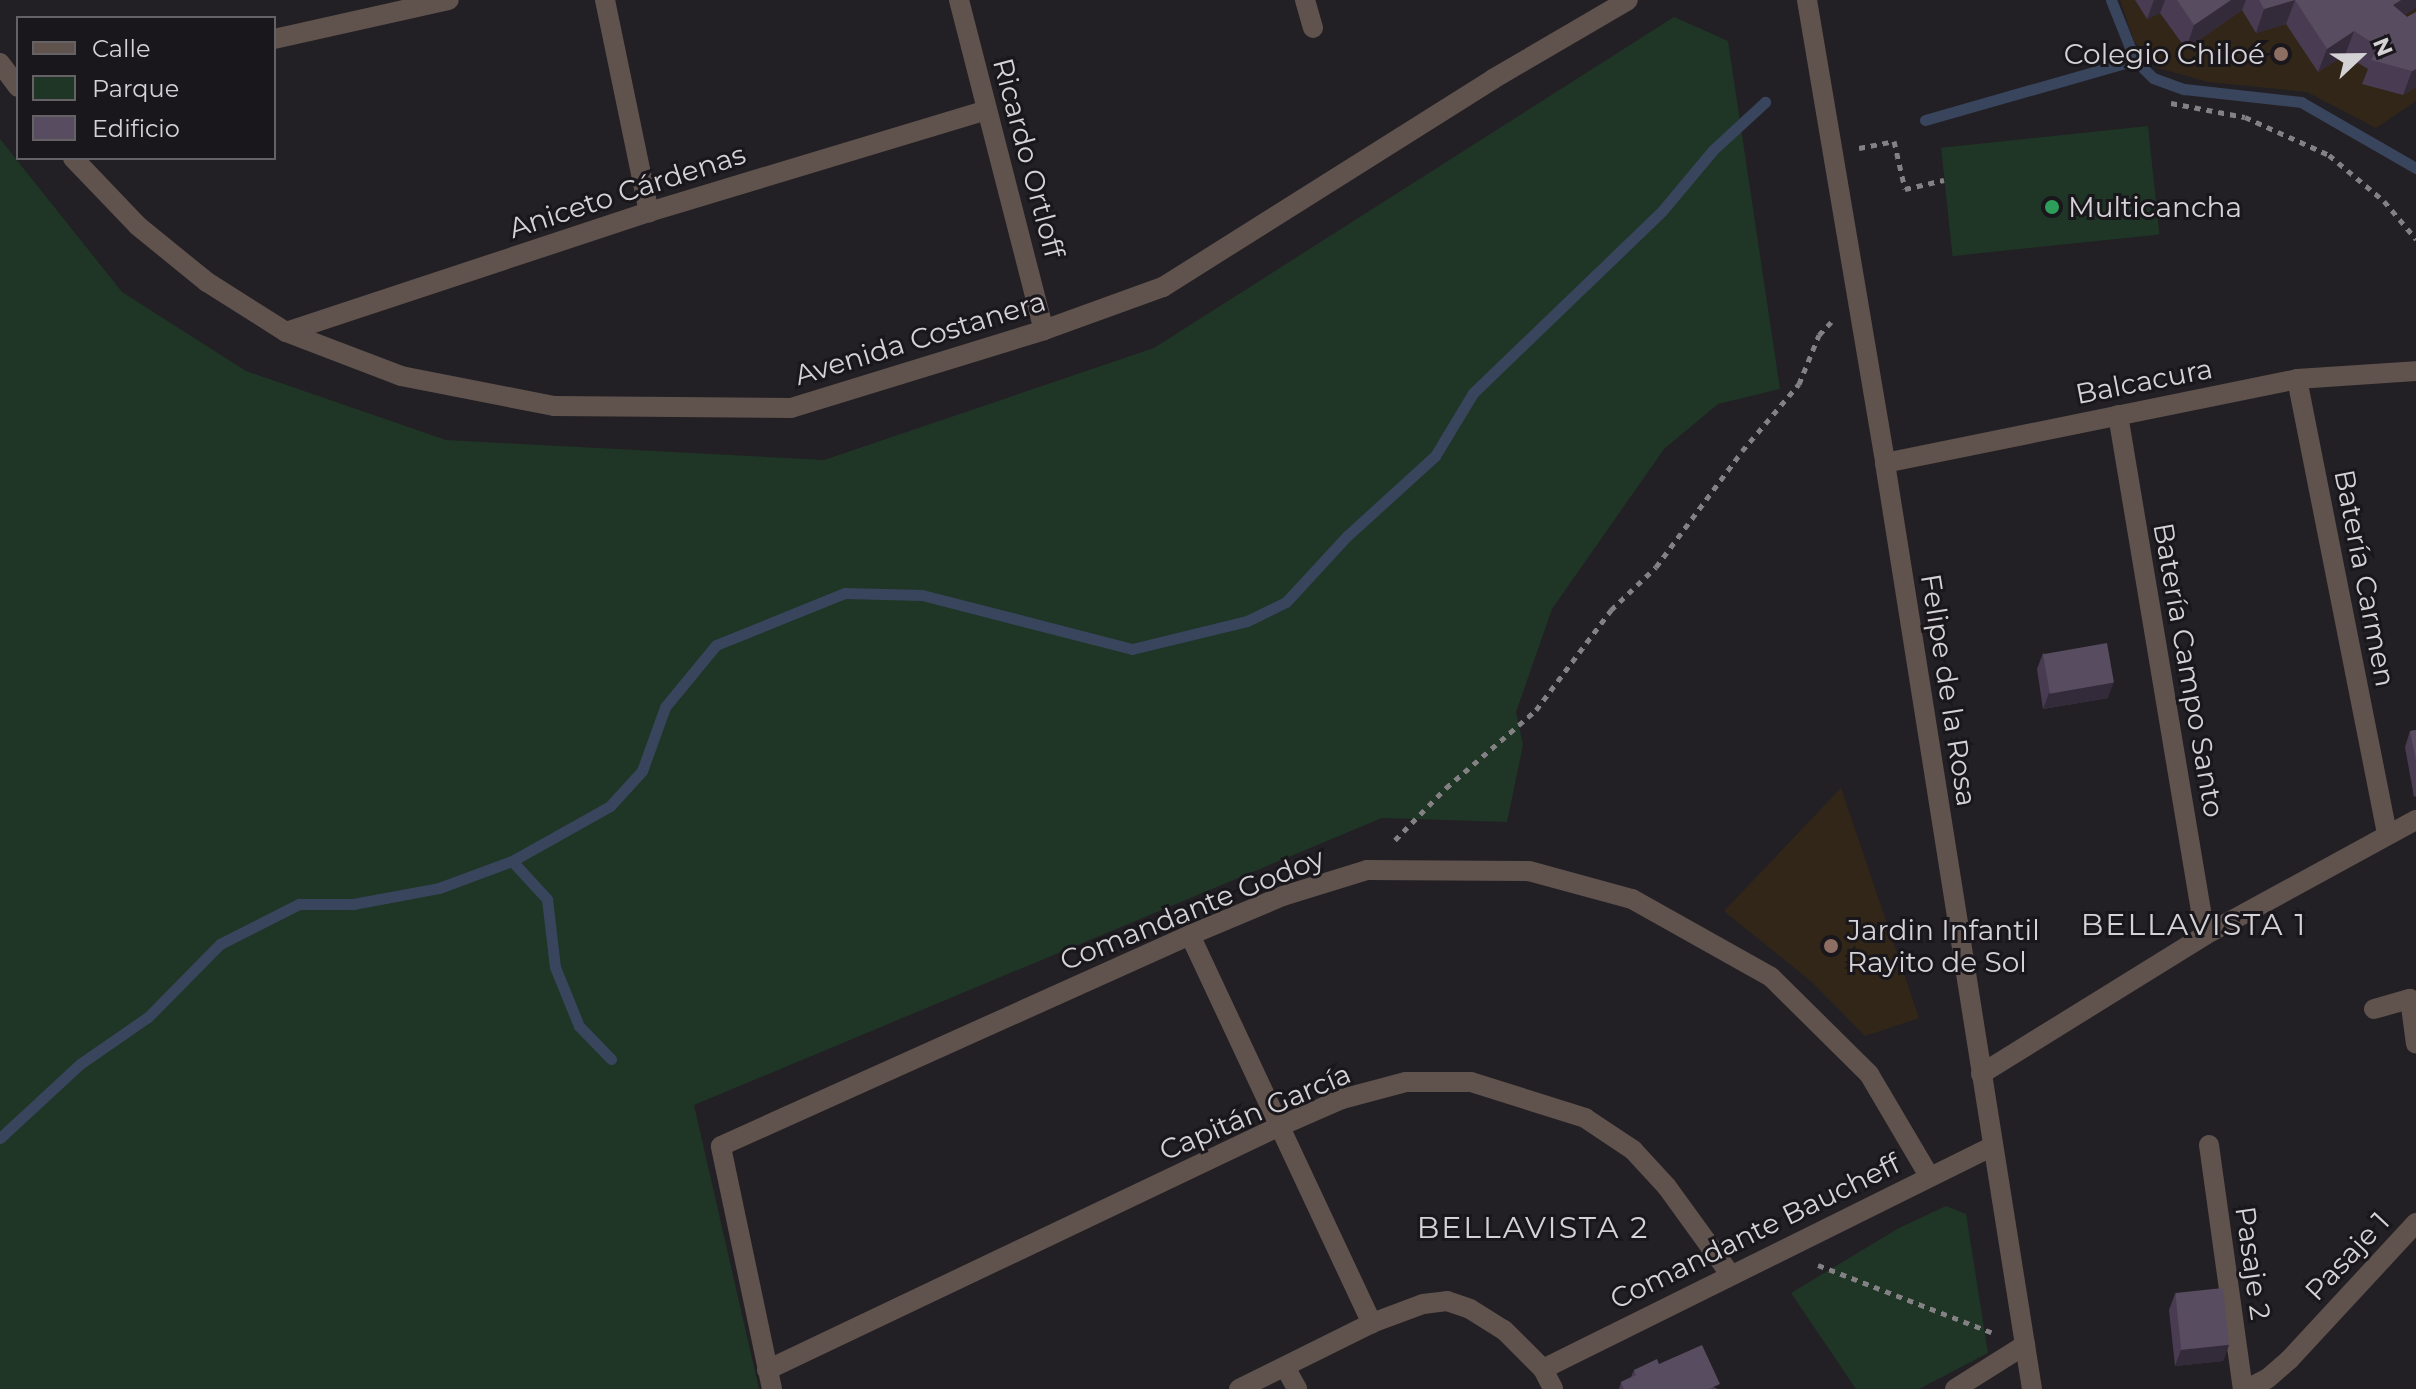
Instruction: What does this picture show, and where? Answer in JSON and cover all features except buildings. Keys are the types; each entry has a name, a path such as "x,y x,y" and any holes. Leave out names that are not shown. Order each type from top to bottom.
{"street":[{"path":"276,39 449,0"},
{"path":"605,0 649,212"},
{"name":"Ricardo Ortloff","path":"959,0 1044,330"},
{"path":"1305,0 1313,28"},
{"name":"Avenida Costanera","path":"75,160 138,226 207,282 286,332 401,376 554,406 791,408 1044,330 1163,287 1493,79 1628,0"},
{"name":"Felipe de la Rosa","path":"1807,0 1854,298 1885,463 2032,1389"},
{"path":"0,63 16,84"},
{"name":"Aniceto Cárdenas","path":"286,332 649,212 987,110"},
{"name":"Balcacura","path":"1885,463 2297,379 2416,371"},
{"name":"Batería Carmen","path":"2297,379 2387,834"},
{"name":"Batería Campo Santo","path":"2118,415 2205,935"},
{"path":"1981,1074 2205,935 2416,820"},
{"name":"Comandante Godoy","path":"770,1380 721,1146 1190,935 1283,896 1367,870 1529,871 1632,899 1771,977 1869,1074 1929,1176"},
{"path":"1190,935 1372,1323"},
{"path":"2374,1009 2410,999 2416,1044"},
{"name":"Capitán García","path":"770,1380 1280,1126 1342,1099 1406,1082 1471,1082 1585,1118 1633,1150 1667,1187 1730,1274"},
{"name":"Pasaje 2","path":"2209,1145 2245,1389"},
{"name":"Comandante Baucheff","path":"1543,1369 1993,1146"},
{"name":"Pasaje 1","path":"2245,1389 2267,1379 2289,1360 2416,1223"},
{"path":"1239,1389 1372,1323 1423,1304 1447,1301 1470,1309 1504,1330 1543,1369 1553,1389"},
{"path":"1955,1389 2025,1345"},
{"path":"1285,1367 1297,1389"}],"path":[{"path":"2171,103 2245,117 2329,155 2384,201 2416,239"},
{"path":"1831,153 1894,141 1905,189 1944,180"},
{"path":"1367,870 1446,788 1536,710 1611,610 1656,567 1742,451 1799,384 1819,335 1854,298"},
{"path":"1779,1250 1983,1329"}],"shaded area":[{"name":"Colegio Chiloé","path":"2120,0 2416,0 2416,101 2376,128 2307,92 2208,82 2158,68 2134,41"},
{"name":"Jardin Infantil Rayito de Sol","path":"1841,788 1919,1018 1865,1036 1812,982 1724,911"}],"green space":[{"path":"1674,17 1728,41 1780,389 1718,404 1664,449 1552,609 1516,712 1523,745 1507,822 1382,818 694,1105 759,1389 0,1389 0,139 122,292 246,371 446,440 824,460 1154,348"},
{"name":"Multicancha","path":"2148,126 2159,234 1953,256 1941,148"},
{"path":"1946,1206 1966,1214 1988,1353 1919,1389 1856,1389 1791,1293 1899,1228"}],"waterway":[{"path":"2111,0 2135,60 2153,78 2184,89 2301,102 2416,168"},
{"path":"1925,120 2135,60"},
{"path":"0,1138 80,1064 148,1017 220,944 299,904 353,904 439,888 512,861 610,806 642,771 665,707 716,645 845,593 922,595 1132,649 1247,621 1286,602 1347,536 1435,456 1473,393 1662,211 1713,150 1765,102"},
{"path":"512,861 547,899 555,967 579,1026 611,1059"}],"place":[{"name":"Colegio Chiloé","path":"2281,54"},
{"name":"Multicancha","path":"2052,207"},
{"name":"Jardin Infantil Rayito de Sol","path":"1831,946"}],"district":[{"name":"BELLAVISTA 1","path":"2194,925"},
{"name":"BELLAVISTA 2","path":"1533,1228"}]}
